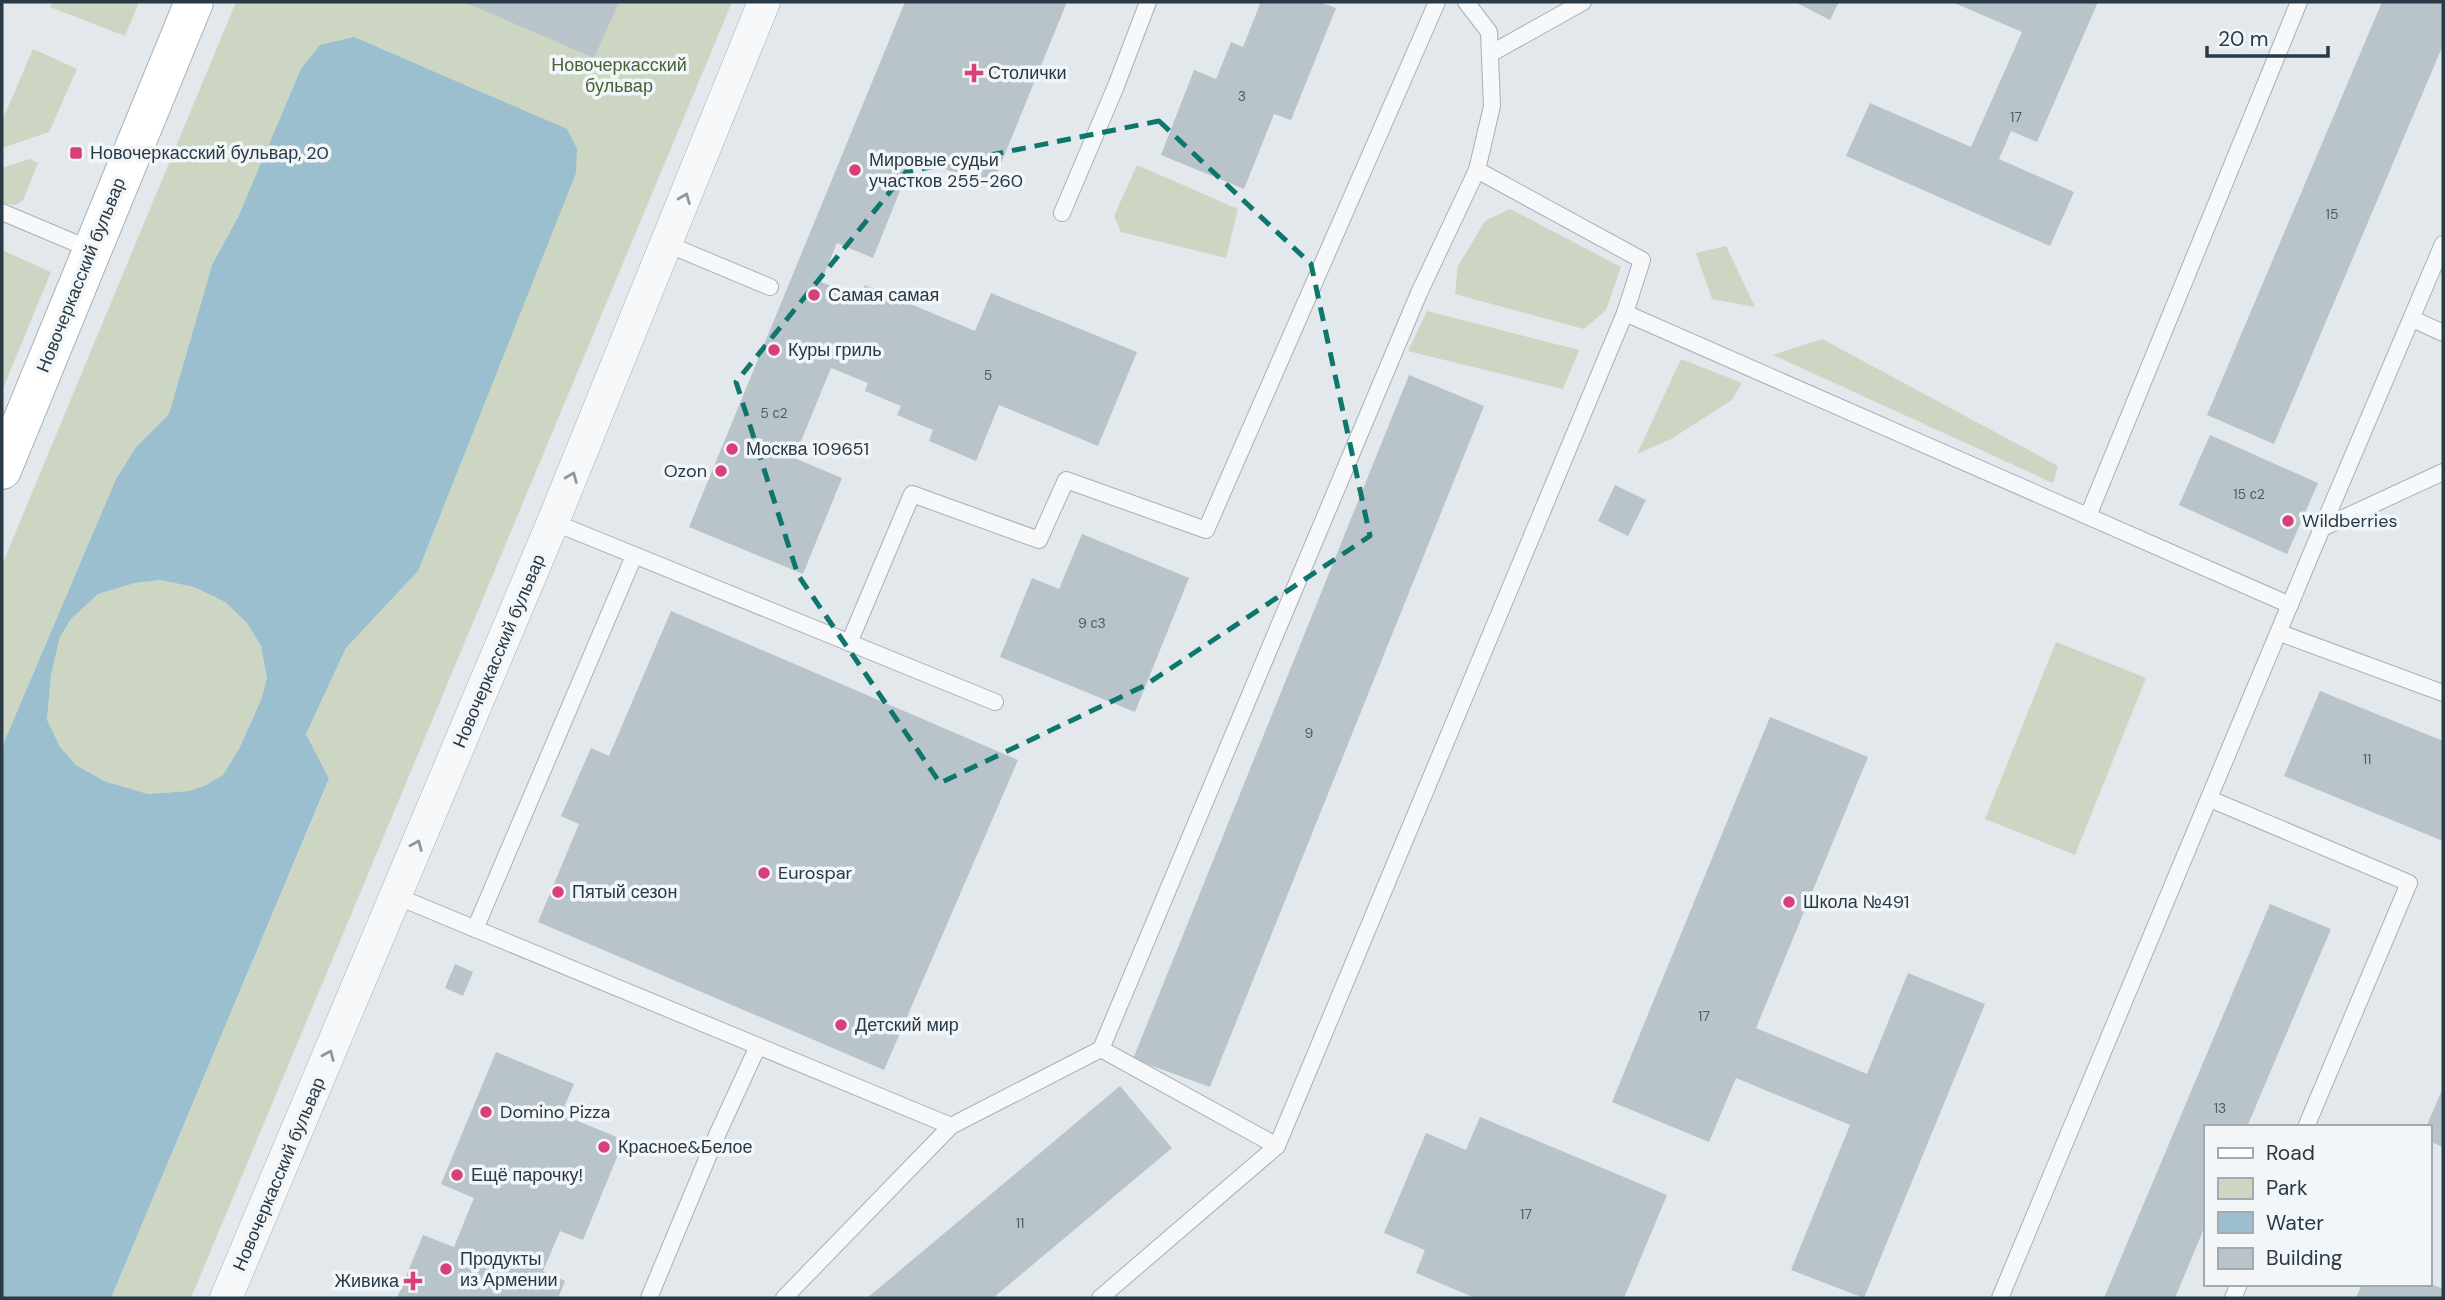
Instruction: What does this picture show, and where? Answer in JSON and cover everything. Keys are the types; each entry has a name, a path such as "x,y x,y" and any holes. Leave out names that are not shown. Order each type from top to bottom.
{"street":[{"name":"Новочеркасский бульвар","path":"2,470 194,2"},
{"name":"Новочеркасский бульвар","path":"226,1298 554,522 764,2"}],"lane":[{"path":"1062,213 1116,86 1147,2"},
{"path":"849,643 912,494 1039,540 1066,480 1206,530 1437,2"},
{"path":"784,1298 951,1126 1101,1049 1419,293 1477,170 1492,106 1489,32 1466,2"},
{"path":"1490,54 1583,2"},
{"path":"2088,516 2299,2"},
{"path":"1100,1298 1277,1146 1625,313 1642,260 1477,170"},
{"path":"2,212 92,250"},
{"path":"667,244 770,287"},
{"path":"2000,1298 2443,244"},
{"path":"1625,313 2290,606"},
{"path":"2413,319 2443,332"},
{"path":"2322,528 2443,472"},
{"path":"554,522 995,702"},
{"path":"475,929 634,556"},
{"path":"2280,633 2443,693"},
{"path":"2210,799 2409,883 2307,1125"},
{"path":"396,896 951,1126"},
{"path":"649,1298 717,1135 758,1046"},
{"path":"1101,1049 1277,1146"}],"highlighted area":[{"path":"1159,121 1311,264 1370,536 1144,686 940,783 798,575 736,382 906,172"}],"green space":[{"path":"53,2 139,2 125,36 50,7"},
{"name":"Новочеркасский бульвар","path":"236,2 732,2 191,1298 111,1298 329,780 306,734 346,648 418,571 239,215 212,265 169,414 136,447 116,479 2,747 2,565"},
{"path":"33,49 77,69 49,132 2,148 2,121"},
{"path":"30,159 38,163 23,200 15,205 2,203 2,168"},
{"path":"1137,165 1238,209 1226,258 1121,232 1114,216"},
{"path":"1510,209 1621,267 1606,310 1584,329 1455,294 1458,266 1485,221"},
{"path":"1726,246 1755,307 1712,299 1696,253"},
{"path":"2,250 51,272 2,391"},
{"path":"1427,311 1579,350 1563,389 1408,351"},
{"path":"1822,339 2058,466 2053,483 1773,355"},
{"path":"1681,359 1742,383 1732,400 1671,439 1637,454"},
{"path":"160,580 194,587 225,602 247,623 261,646 267,678 261,700 239,749 223,775 189,791 148,794 104,781 76,765 60,747 47,721 51,675 60,637 71,619 98,594 135,583"},
{"path":"2056,642 2146,678 2075,855 1985,819"}],"water":[{"path":"354,37 567,129 577,149 576,173 418,571 346,648 306,734 329,779 111,1298 2,1298 2,747 116,479 136,447 169,414 212,265 239,215 301,69 320,45","holes":["160,580 194,587 225,602 247,623 261,646 267,678 261,700 239,749 223,775 189,791 148,794 104,781 76,765 60,747 47,720 51,675 60,637 71,619 98,594 135,583"]}],"building":[{"path":"464,2 619,2 594,58"},
{"path":"905,2 1067,2 991,188 914,156 873,258 837,243 821,282 860,297 865,285 975,331 991,293 1137,352 1098,446 999,405 976,461 929,441 933,430 897,415 901,406 865,391 868,383 831,368 794,458 842,478 803,574 689,527"},
{"path":"1254,2 1319,2 1336,8 1291,120 1274,114 1244,189 1161,155 1194,70 1216,79 1231,42 1243,47 1260,4"},
{"path":"1795,2 1839,2 1830,20"},
{"path":"1952,2 2098,2 2037,142 2011,131 1999,159 2074,192 2050,246 1846,156 1870,103 1971,147 2022,32"},
{"path":"2382,2 2443,2 2443,45 2274,444 2207,415"},
{"path":"1409,375 1484,406 1210,1087 1133,1059"},
{"path":"2210,435 2318,483 2287,554 2179,505"},
{"path":"1615,485 1646,500 1628,536 1598,521"},
{"path":"1082,534 1189,578 1135,712 1000,657 1032,578 1059,589"},
{"name":"Eurospar","path":"671,611 1018,760 884,1070 538,922 579,824 561,816 591,748 609,756"},
{"path":"2320,691 2443,741 2443,841 2284,776"},
{"path":"1770,717 1868,757 1756,1028 1867,1074 1908,973 1985,1004 1864,1298 1791,1270 1850,1125 1736,1078 1709,1142 1612,1102"},
{"path":"2270,904 2331,929 2248,1125 2204,1125 2204,1228 2175,1298 2104,1298"},
{"path":"455,964 473,972 463,996 445,988"},
{"path":"496,1052 574,1084 561,1114 624,1140 583,1240 560,1231 543,1271 565,1281 558,1298 397,1298 423,1235 454,1247 474,1198 441,1184"},
{"path":"1120,1086 1172,1148 993,1298 867,1298"},
{"path":"2443,1088 2443,1147 2431,1142 2431,1125 2427,1125"},
{"path":"1480,1117 1667,1195 1624,1298 1475,1298 1416,1273 1425,1250 1384,1233 1426,1133 1466,1150"},
{"path":"2431,1284 2443,1289 2443,1298 2356,1298 2361,1286 2431,1286"}],"place":[{"name":"Столички","path":"974,73"},
{"name":"Новочеркасский бульвар, 20","path":"76,153"},
{"name":"Мировые судьи участков 255-260","path":"855,170"},
{"name":"Самая самая","path":"814,295"},
{"name":"Куры гриль","path":"774,350"},
{"name":"Москва 109651","path":"732,449"},
{"name":"Ozon","path":"721,471"},
{"name":"Wildberries","path":"2288,521"},
{"name":"Eurospar","path":"764,873"},
{"name":"Пятый сезон","path":"558,892"},
{"name":"Школа №491","path":"1789,902"},
{"name":"Детский мир","path":"841,1025"},
{"name":"Domino Pizza","path":"486,1112"},
{"name":"Красное&Белое","path":"604,1147"},
{"name":"Ещё парочку!","path":"457,1175"},
{"name":"Продукты из Армении","path":"446,1269"},
{"name":"Живика","path":"413,1281"}]}
